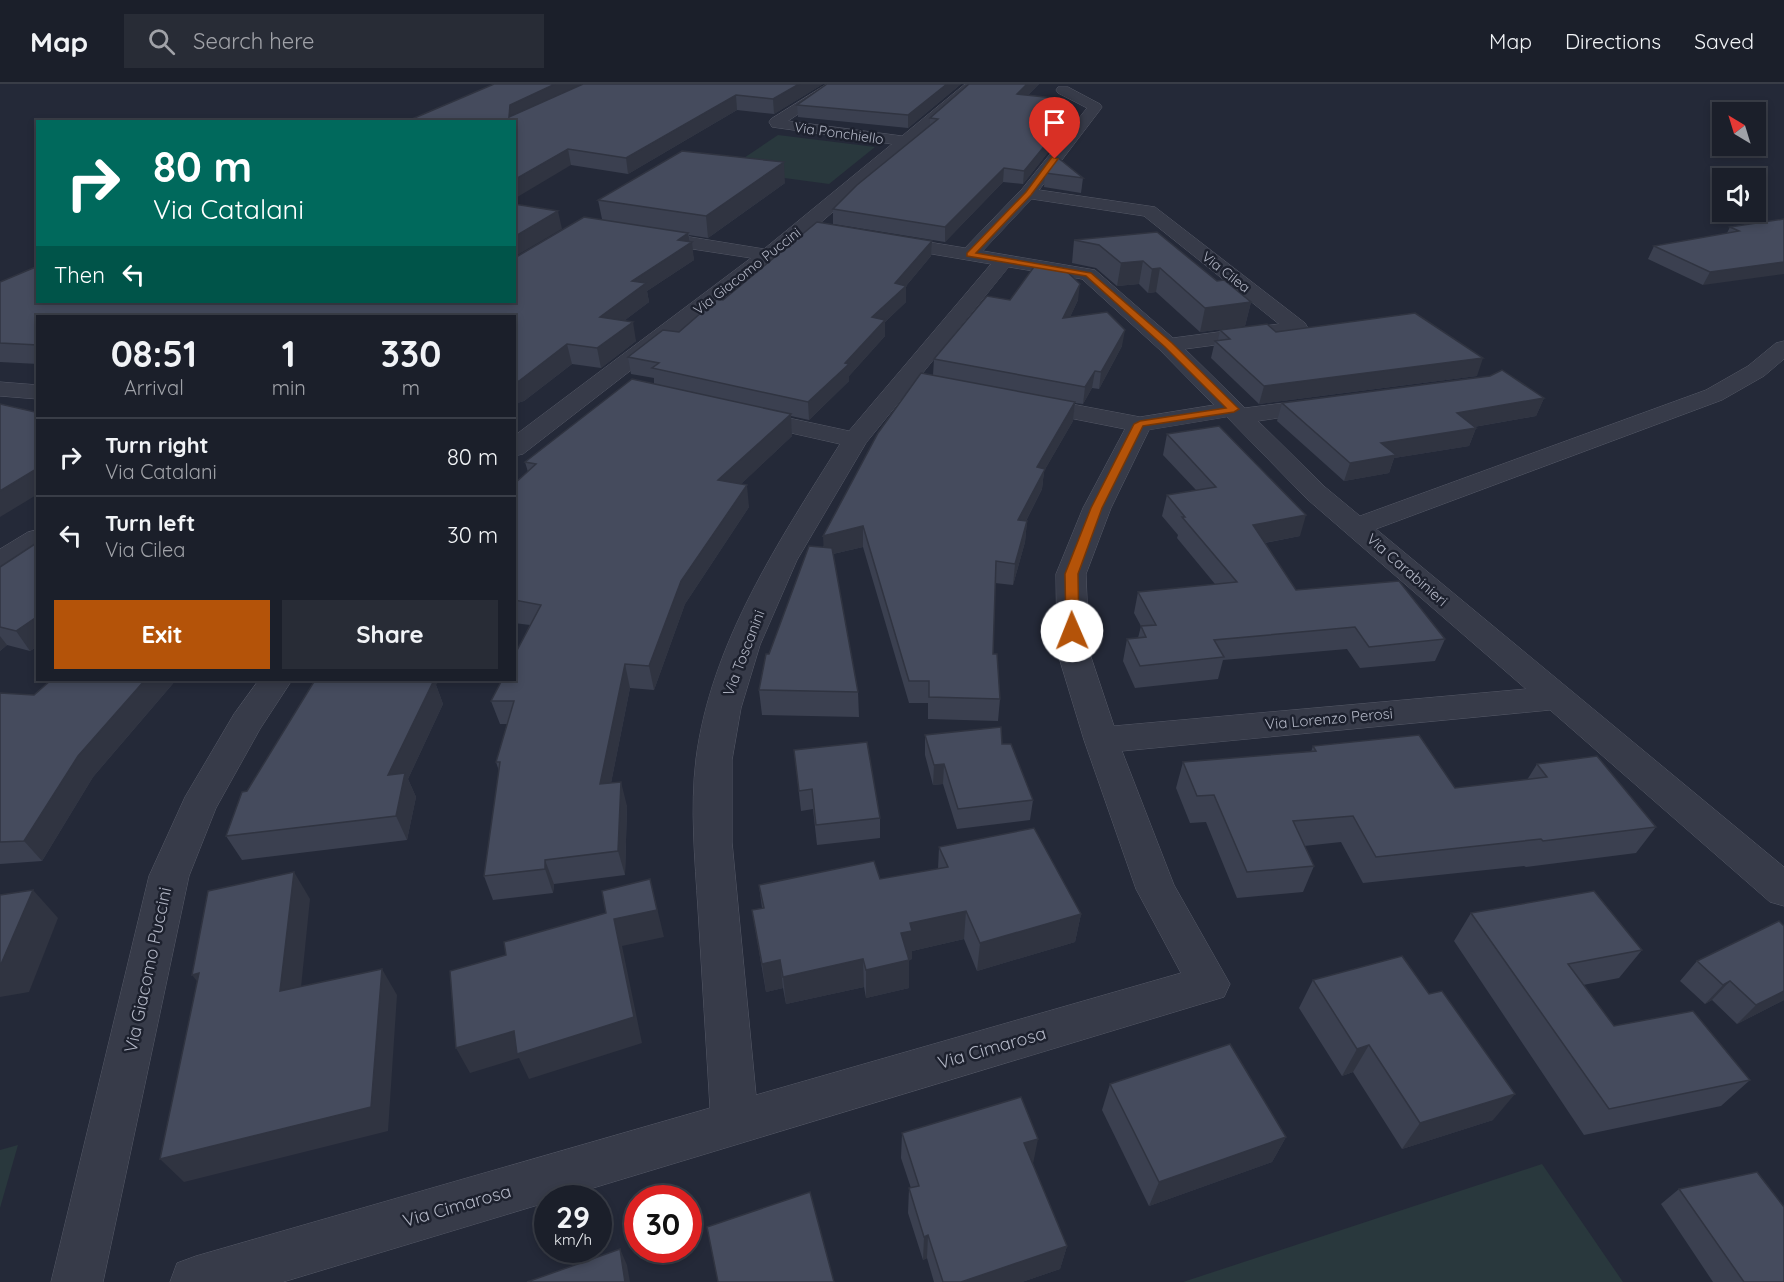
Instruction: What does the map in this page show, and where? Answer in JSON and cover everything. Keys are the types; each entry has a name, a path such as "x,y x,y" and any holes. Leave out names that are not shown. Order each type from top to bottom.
{"street":[{"name":"Via Ponchiello","path":"836,84 776,122 777,124 903,141"},
{"name":"Via Giacomo Puccini","path":"516,448 804,227 973,84"},
{"path":"970,254 1028,194 1095,107 1063,90"},
{"name":"Via Cilea","path":"1028,194 1149,212 1297,328 1168,345"},
{"path":"804,227 1088,274 1168,345 1316,493 1357,527"},
{"path":"634,234 768,255"},
{"name":"Via Toscanini","path":"735,1124 713,842 714,760 724,708 744,645 782,560 855,440 915,382 1004,260"},
{"name":"Via Carabinieri","path":"1784,348 1756,371 1714,395 1357,527 1784,890"},
{"path":"602,383 632,390"},
{"path":"0,388 36,392"},
{"path":"1005,399 1140,424 1344,402"},
{"path":"721,410 855,440"},
{"name":"Via Cimarosa","path":"196,1282 1209,984 1156,889 1101,740 1073,651 1071,574 1097,508 1140,424"},
{"path":"0,562 36,539"},
{"name":"Via Giacomo Puccini","path":"77,1282 169,876 198,807 246,723 275,681"},
{"name":"Via Lorenzo Perosi","path":"1101,740 1557,698"}],"shaded area":[{"path":"778,135 875,147 829,184 726,170"},
{"path":"18,1145 0,1208 0,1150"},
{"path":"1542,1164 1623,1282 1183,1282"}],"building":[{"path":"494,84 555,84 510,105 509,117 583,84 799,84 773,99 736,95 626,158 568,149 516,179 516,120 410,120"},
{"path":"827,84 947,84 908,115 797,105"},
{"path":"969,84 1027,84 1017,94 1064,99 1055,108 1074,110 1024,171 1004,168 945,227 833,209 857,185 938,119 930,118"},
{"path":"682,151 784,162 706,216 598,200"},
{"path":"1057,157 1083,178 1045,173"},
{"path":"516,204 558,211 516,236"},
{"path":"584,217 688,233 678,240 692,242 632,281 646,283 600,317 633,322 597,348 567,344 516,382 516,315 36,315 36,345 0,343 0,282 36,267 36,303 516,303 516,256"},
{"path":"1784,219 1784,262 1710,272 1654,246 1739,231 1730,227"},
{"path":"817,222 932,241 895,283 906,286 872,317 885,320 845,363 849,364 808,402 652,368 659,363 628,357 663,330 679,332 717,299 723,300"},
{"path":"1157,232 1217,281 1224,280 1251,302 1205,308 1160,268 1152,269 1143,261 1121,263 1099,245 1074,240"},
{"path":"1036,264 1063,268 1080,284 1063,318 1107,312 1125,330 1101,372 1095,371 1085,387 934,359 987,296 1010,300"},
{"path":"1415,313 1483,358 1264,386 1215,341 1230,339 1220,330 1267,324 1276,332"},
{"path":"1502,370 1544,398 1457,413 1476,428 1381,443 1396,455 1350,463 1282,403 1490,376"},
{"path":"921,373 1075,402 1037,467 1045,469 1018,520 1027,521 1015,564 996,561 993,654 997,654 1000,699 929,697 929,681 909,681 863,526 823,536 878,433"},
{"path":"632,379 791,414 718,480 747,485 681,581 649,666 625,664 600,784 621,782 618,851 545,860 545,869 484,876 500,762 496,762 514,701 491,701 501,681 516,681 516,652 541,605 516,600 516,482 536,464 525,462"},
{"path":"0,404 36,412 36,469 0,491"},
{"path":"1219,426 1306,515 1253,525 1296,590 1399,581 1445,639 1369,647 1355,627 1214,640 1224,657 1140,666 1127,639 1146,637 1141,626 1156,625 1138,592 1237,582 1182,517 1185,517 1167,495 1216,487 1167,434"},
{"path":"36,543 36,617 16,631 0,627 0,567"},
{"path":"809,546 832,548 858,692 759,690 766,654 769,654"},
{"path":"50,681 144,681 78,756 24,841 0,842 0,693 34,695"},
{"path":"314,681 434,681 388,775 405,773 396,816 226,836 242,792 247,791"},
{"path":"1001,727 1002,744 1011,744 1033,800 958,809 944,764 934,765 925,735"},
{"path":"1419,735 1455,788 1547,777 1537,764 1597,756 1656,827 1543,841 1541,839 1376,857 1353,816 1293,821 1314,866 1247,872 1214,795 1197,796 1183,762 1316,751 1313,746"},
{"path":"867,742 880,818 816,825 812,789 799,791 794,750"},
{"path":"1034,828 1081,914 980,943 966,911 910,923 912,931 901,933 909,960 866,970 863,959 783,977 780,960 762,964 752,910 764,908 759,885 874,861 880,879 948,867 939,847"},
{"path":"294,872 280,991 382,969 371,1107 160,1159 199,973 192,975 208,891"},
{"path":"650,879 657,910 614,919 634,1017 517,1054 514,1031 456,1048 450,971 506,955 504,942 606,913 602,891"},
{"path":"33,890 1,964 0,964 0,895"},
{"path":"1594,891 1642,950 1568,964 1614,1026 1693,1011 1750,1080 1609,1109 1471,913"},
{"path":"1779,921 1784,926 1784,991 1756,1005 1730,981 1723,985 1697,961"},
{"path":"1402,956 1429,994 1442,991 1515,1094 1420,1123 1369,1045 1357,1049 1313,980"},
{"path":"1230,1044 1286,1137 1159,1182 1110,1084"},
{"path":"1021,1097 1038,1139 1024,1143 1067,1246 961,1282 943,1282 928,1235 924,1237 909,1188 919,1186 902,1133"},
{"path":"1757,1172 1784,1207 1784,1282 1744,1282 1679,1189"},
{"path":"810,1192 834,1282 718,1282 707,1227"},
{"path":"620,1249 625,1282 527,1282 581,1263 612,1263 612,1252"}],"route":[{"path":"1055,159 1028,194 970,254 1088,274 1168,345 1234,409 1140,424 1097,508 1071,574 1072,631"}]}
